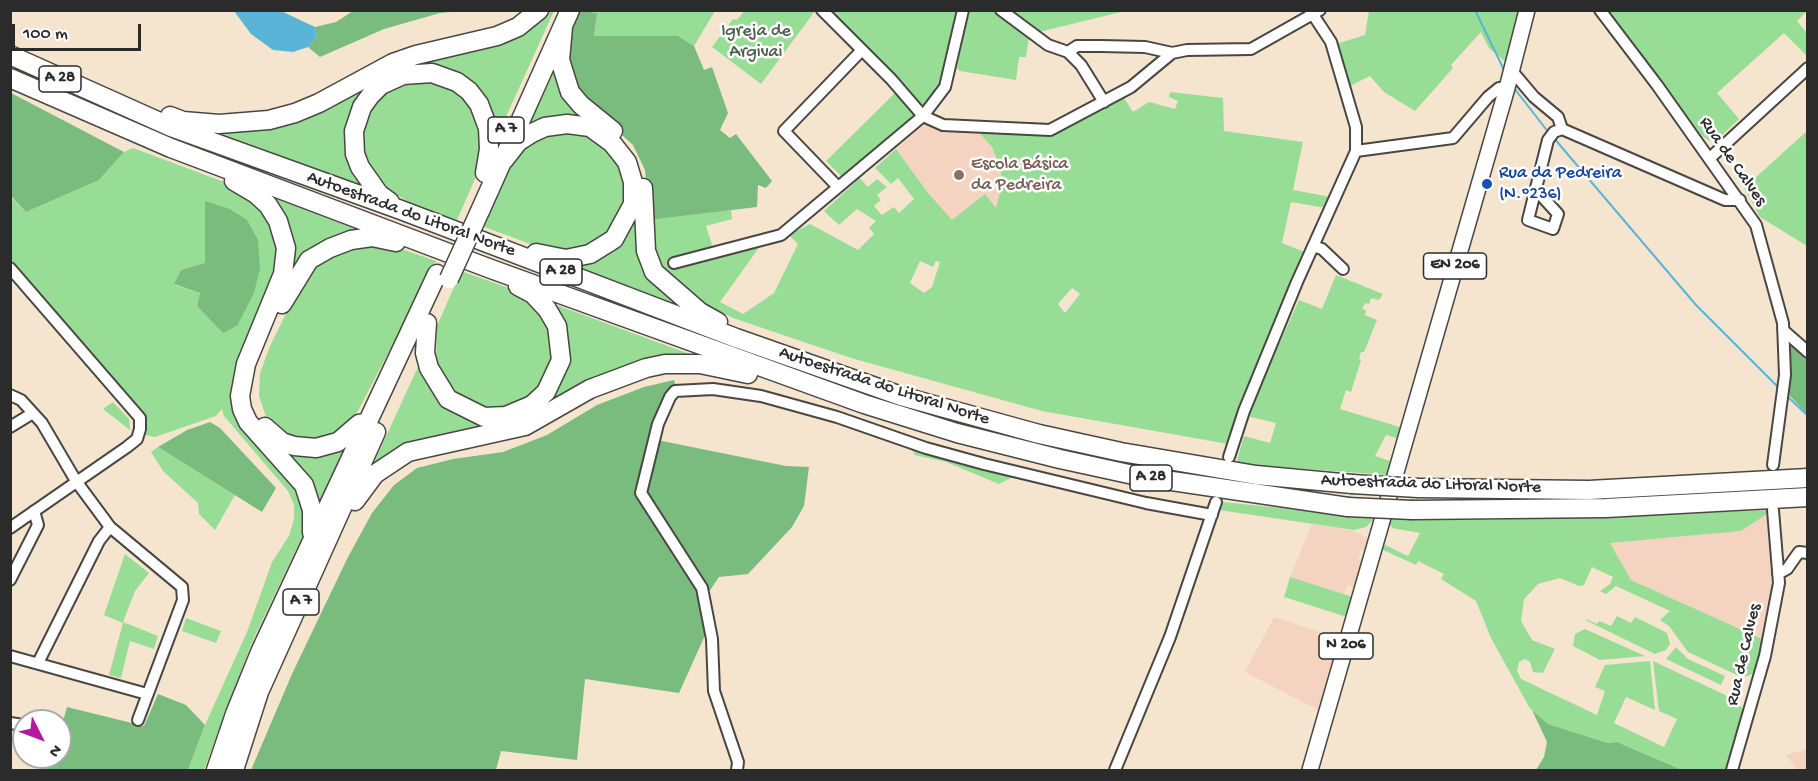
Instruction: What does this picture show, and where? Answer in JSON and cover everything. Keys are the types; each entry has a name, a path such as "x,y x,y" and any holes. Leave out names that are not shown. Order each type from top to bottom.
{"highway":[{"path":"110,102 117,97 183,121 219,124 269,120 319,103 408,57 497,36 518,27 539,10"},
{"path":"564,16 560,60 570,92 581,105 617,135 629,150 642,174 646,251 654,272 700,312 734,330 735,338"},
{"name":"A 7","path":"216,771 245,687 308,547 368,422 443,277 474,209 504,160 564,16"},
{"name":"A 7","path":"474,209 485,172 564,16"},
{"name":"Autoestrada do Litoral Norte","path":"10,56 171,127 401,210 735,338 901,396 1039,434 1188,464 1352,484 1418,488 1589,490 1808,478"},
{"path":"401,210 379,194 367,179 360,167 354,143 362,107 381,86 392,79 418,72 432,73 451,79 469,91 479,104 488,128 489,149 485,172"},
{"name":"Autoestrada do Litoral Norte","path":"10,78 171,148 789,379 957,433 1060,459 1138,476 1348,507 1412,510 1606,508 1808,497"},
{"path":"462,234 566,259 590,254 614,239 633,204 633,182 627,162 612,143 590,127 567,124 538,130 519,142 504,160"},
{"path":"171,148 256,194 278,220 286,248 283,274 246,364 240,396 248,423 304,485 309,497 313,521 308,547"},
{"path":"368,422 359,424 348,435 332,444 306,448 282,442 272,435 254,412 252,390 257,363 292,283 309,260 330,248 351,240 372,237 454,255"},
{"path":"427,323 425,353 429,368 448,399 484,417 506,416 532,405 546,392 561,360 557,326 547,309 533,294 491,269"},
{"name":"A 7","path":"234,771 259,692 427,323 443,277"},
{"path":"342,511 351,508 375,474 408,452 525,426 590,389 646,368 665,364 700,364 735,370 784,384 789,379"}],"main road":[{"name":"EN 206","path":"1381,522 1512,72 1527,10"},
{"name":"N 206","path":"1310,771 1381,522"}],"street":[{"path":"822,10 923,116 943,124 1050,130 1131,87 1172,53 1187,50 1251,49 1315,12 1330,42 1348,96 1356,127 1356,151 1313,246 1244,411 1229,457"},
{"path":"674,263 781,235 923,116 945,87 963,10"},
{"path":"1001,10 1048,45 1068,52 1081,65 1104,102"},
{"name":"Rua de Calves","path":"1600,10 1710,158 1756,225 1783,330 1785,375 1773,465"},
{"path":"1068,52 1077,46 1101,46 1145,47 1163,49 1172,53"},
{"path":"838,187 784,131 862,50"},
{"path":"1710,158 1808,68"},
{"path":"1512,72 1534,97 1558,117 1562,129"},
{"path":"1356,151 1453,138 1488,97 1499,88 1507,88"},
{"path":"1536,191 1548,140 1554,132 1562,129 1725,200 1740,200"},
{"path":"1313,246 1322,249 1343,269"},
{"path":"10,268 140,418 137,439 34,511 12,523"},
{"path":"1783,330 1808,352"},
{"path":"737,771 738,762 714,691 712,639 702,588 641,493 658,424 675,391 713,388 760,396 837,417 926,448 984,465 1146,503 1212,514"},
{"path":"10,395 21,400 33,414 76,481 110,527 182,587 183,600 138,720"},
{"path":"10,427 33,414"},
{"path":"1115,771 1170,637 1216,502"},
{"name":"Rua de Calves","path":"1732,771 1765,656 1779,583 1773,510"},
{"path":"10,580 38,525 34,511"},
{"path":"38,663 99,541 110,527"},
{"path":"1778,574 1787,569 1799,552 1808,553"},
{"path":"10,656 147,694"}],"shaded area":[{"name":"Escola Básica da Pedreira","path":"926,123 942,130 980,134 992,147 1000,166 1002,184 996,209 952,220 940,208 896,149"},
{"path":"1767,514 1772,590 1762,639 1631,580 1610,543 1741,531"},
{"path":"1312,524 1354,531 1369,539 1366,551 1361,550 1358,559 1363,561 1355,588 1347,585 1344,594 1290,577"},
{"path":"1274,617 1341,639 1321,709 1318,710 1245,672"},
{"path":"1807,749 1807,770 1797,770 1786,755"}],"green space":[{"path":"577,10 597,13 594,36 678,36 694,46 704,70 712,67 728,113 720,130 730,138 736,134 772,181 766,188 758,185 757,207 649,220 645,170 633,145 584,101 566,66 570,30"},
{"path":"353,11 462,11 440,13 384,29 320,57 308,47 317,36 315,27 336,22"},
{"path":"546,11 554,11 495,141 485,104 412,68 356,112 366,187 209,129 266,127 381,73"},
{"path":"586,11 715,11 694,46 678,36 594,36 597,13"},
{"name":"Igreja de Argivai","path":"744,11 815,11 761,84 712,47 733,19 737,20"},
{"path":"828,11 959,11 942,83 924,107"},
{"path":"968,11 996,11 1029,37 1026,57 1019,57 1016,80 960,71 957,68"},
{"path":"1011,11 1125,11 1039,32"},
{"path":"1369,11 1521,11 1508,64 1489,48 1481,32 1451,65 1453,68 1415,111 1384,92 1370,76 1348,87 1336,44 1365,35"},
{"path":"1606,11 1807,11 1797,21 1807,33 1807,56 1784,33 1717,93 1739,119 1717,140 1710,141 1702,136"},
{"path":"557,66 595,126 524,135"},
{"path":"426,78 447,85 467,99 480,119 483,142 479,170 457,220 414,205 392,192 372,175 361,150 364,124 376,100 400,83"},
{"path":"898,90 916,115 844,179 826,161"},
{"path":"1170,92 1223,98 1224,131 1303,142 1293,190 1331,197 1326,208 1291,202 1282,243 1307,253 1228,444 1042,411 851,358 733,318 693,298 660,267 649,220 731,210 732,219 706,226 713,248 753,245 758,249 720,302 743,314 774,293 798,244 789,235 810,224 858,250 874,234 869,228 876,221 857,209 839,225 824,211 860,178 868,187 877,179 887,187 877,195 881,200 874,206 882,215 894,207 899,213 914,199 898,178 891,184 875,168 896,149 929,194 952,220 985,194 996,208 1002,184 1000,166 992,147 980,134 985,129 1049,133 1123,96 1133,112 1149,102 1175,109 1178,101 1169,97","holes":["920,261 933,267 936,261 940,262 932,287 924,293 910,283","1072,288 1080,294 1065,313 1058,304"]},
{"path":"11,93 124,152 99,180 26,212 11,196"},
{"path":"558,131 586,134 608,147 622,166 628,190 623,214 605,238 581,251 557,254 482,226 512,163 533,141"},
{"path":"1807,131 1807,246 1760,217 1744,188"},
{"path":"133,148 224,182 249,197 267,213 278,234 277,276 236,385 297,487 304,504 305,521 302,537 252,642 204,770 188,770 205,725 247,632 272,562 289,536 294,519 294,505 288,491 224,416 222,409 216,416 155,437 145,435 144,415 11,259 10,196 26,212 99,180 124,152","holes":["205,202 237,326 223,332 197,306 200,293 175,285 181,270 205,264"]},
{"path":"267,195 367,233 342,237 286,288"},
{"path":"639,199 639,230 683,308 569,265 588,261"},
{"path":"205,201 230,209 247,220 258,240 260,268 254,293 237,326 223,333 197,306 200,293 174,284 181,270 205,263"},
{"path":"374,244 396,247 436,261 358,411 341,432 323,441 302,442 281,433 266,417 259,396 260,373 270,346 304,277 324,258 350,247"},
{"path":"461,271 506,287 530,302 549,324 555,348 550,374 535,395 514,406 493,409 468,404 444,382 436,357 437,326"},
{"path":"1336,275 1383,294 1379,300 1371,298 1369,304 1366,303 1362,308 1366,311 1365,315 1377,320 1364,352 1361,352 1359,359 1361,360 1351,392 1346,390 1340,409 1403,428 1399,439 1386,435 1375,456 1393,462 1388,475 1236,464 1244,436 1270,443 1276,423 1247,416 1299,300 1322,309"},
{"path":"551,303 703,359 666,361 524,421 441,437 367,478 422,358 430,382 493,422 565,373 569,347 564,324"},
{"path":"1794,344 1807,359 1807,414 1789,395 1788,348"},
{"path":"674,380 676,387 652,439 786,466 809,467 804,506 792,527 748,574 719,577 700,605 706,633 679,693 585,679 577,760 501,751 496,770 251,770 292,674 347,559 372,513 394,485 417,468 453,459 503,452 547,435 597,405 644,387"},
{"path":"113,402 129,419 130,430 103,409"},
{"path":"210,422 220,428 276,488 262,512 158,447 187,430"},
{"path":"354,437 318,513 285,449"},
{"path":"912,446 1017,475 999,484 946,462 915,455 911,449"},
{"path":"158,447 235,495 215,530 199,514 198,503 163,471 151,452"},
{"path":"1222,502 1376,517 1366,527 1354,530 1219,510"},
{"path":"1766,510 1767,514 1741,531 1610,543 1631,580 1762,639 1755,672 1748,676 1739,676 1688,652 1669,626 1660,620 1670,611 1616,586 1606,594 1600,591 1610,584 1613,577 1592,567 1584,585 1579,586 1560,578 1538,584 1524,599 1521,621 1532,640 1555,649 1543,673 1533,672 1530,662 1525,659 1519,662 1517,671 1521,679 1597,715 1605,691 1595,687 1605,665 1650,661 1655,710 1626,697 1614,723 1664,747 1677,719 1659,711 1653,661 1738,701 1743,710 1727,770 1682,770 1617,742 1608,743 1548,724 1529,707 1491,638 1476,601 1441,579 1444,574 1418,561 1416,565 1379,548 1381,543 1408,556 1420,533 1392,528 1387,518 1460,520 1580,518"},
{"path":"125,554 149,573 135,591 123,622 158,636 154,649 130,641 121,678 109,675 123,623 104,615"},
{"path":"1290,577 1353,597 1347,617 1284,597"},
{"path":"1617,616 1631,623 1635,617 1667,633 1670,644 1666,650 1655,654 1586,619 1597,624 1599,621 1611,626"},
{"path":"186,618 221,631 216,643 182,631"},
{"path":"1585,629 1645,656 1600,660 1573,646 1575,634"},
{"path":"1676,647 1688,659 1725,676 1721,685 1666,659"},
{"path":"158,694 186,705 205,725 188,770 42,770 72,769 72,709 66,709 67,707 144,726"},
{"path":"1532,710 1548,724 1608,743 1617,742 1682,770 1536,770 1544,757 1547,742"}],"water":[{"path":"234,11 281,11 315,27 317,36 308,47 293,52 273,50 251,34"}],"waterway":[{"path":"1475,10 1505,72"},
{"path":"1514,88 1549,133"},
{"path":"1553,137 1696,305 1780,389"},
{"path":"1786,395 1808,416"}],"place":[{"name":"Escola Básica da Pedreira","path":"959,175"},
{"name":"Rua da Pedreira (N.º236)","path":"1487,184"}]}
